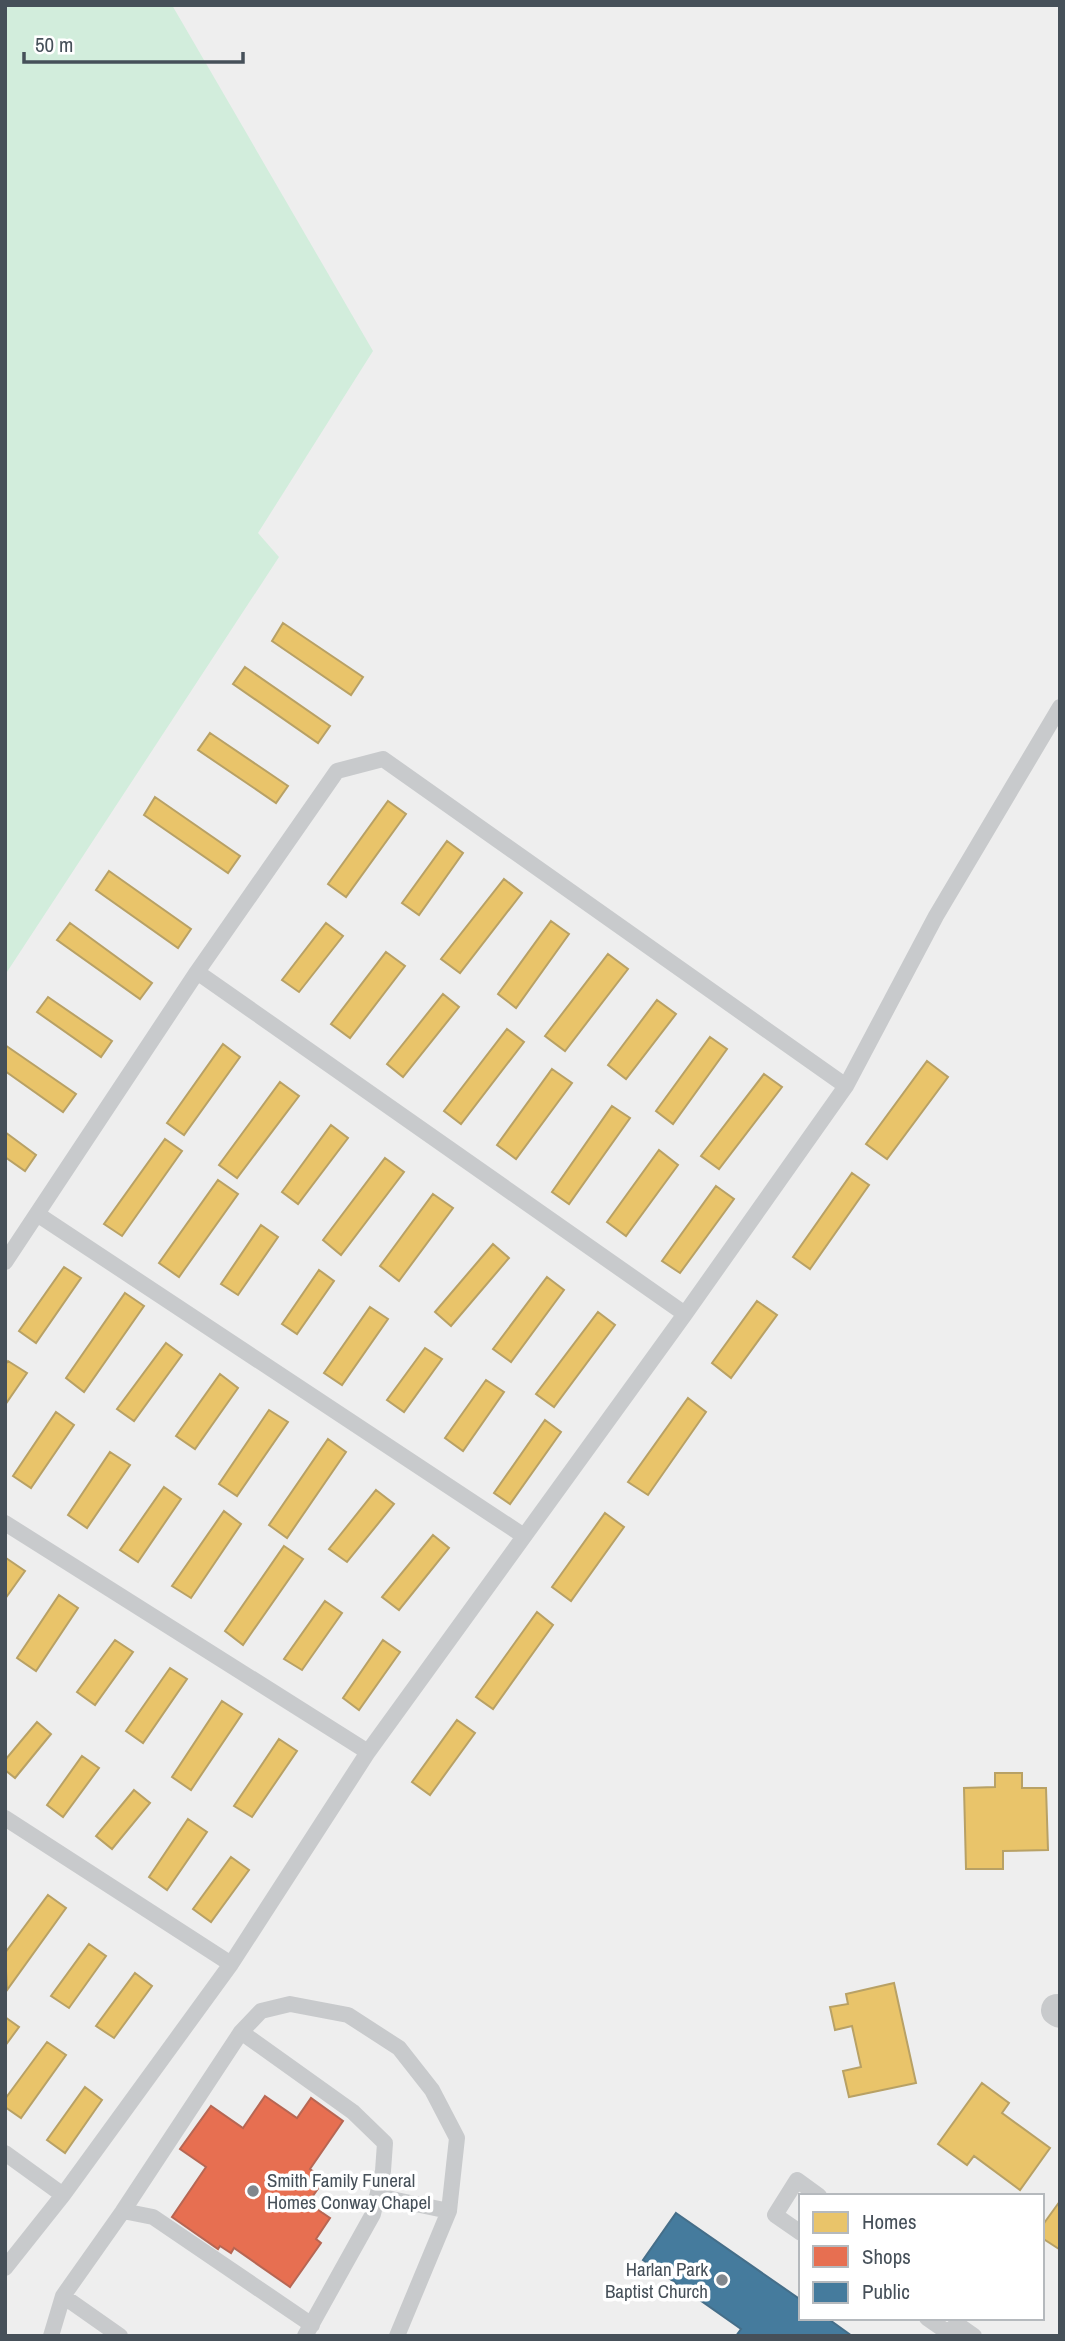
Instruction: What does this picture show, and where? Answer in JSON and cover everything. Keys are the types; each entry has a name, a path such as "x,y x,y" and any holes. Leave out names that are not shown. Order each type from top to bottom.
{"lane":[{"path":"5,2267 63,2195 231,1964 368,1752 685,1314 846,1086 936,916 1060,707"},
{"path":"5,1262 197,972 337,771 383,759 846,1086"},
{"path":"197,972 685,1314"},
{"path":"37,1214 524,1536"},
{"path":"5,1523 368,1752"},
{"path":"5,1818 231,1964"},
{"path":"51,2336 63,2296 123,2211 240,2032 261,2011 290,2004 348,2015 399,2048 432,2090 457,2138 449,2211 397,2336"},
{"path":"123,2211 153,2217 309,2330 373,2214 383,2171 384,2143 353,2112 240,2032"},
{"path":"5,2153 63,2195"},
{"path":"799,2231 775,2215 797,2180 816,2194"},
{"path":"377,2196 449,2211"},
{"path":"63,2296 120,2336"},
{"path":"931,2320 974,2336"}],"green space":[{"path":"5,5 172,5 373,351 258,533 279,557 5,975"}],"building: Homes":[{"path":"283,623 363,677 351,695 272,641"},
{"path":"245,667 330,726 318,743 233,684"},
{"path":"210,733 288,786 276,803 198,750"},
{"path":"155,797 240,856 228,873 144,815"},
{"path":"388,801 406,814 346,897 328,884"},
{"path":"447,841 463,853 419,915 402,903"},
{"path":"109,871 191,929 178,948 96,890"},
{"path":"504,879 522,893 460,973 441,959"},
{"path":"551,921 569,934 516,1008 498,994"},
{"path":"70,923 152,983 140,999 57,940"},
{"path":"326,923 343,936 299,992 282,980"},
{"path":"386,952 405,966 350,1038 331,1024"},
{"path":"608,954 628,969 565,1051 545,1036"},
{"path":"443,994 459,1007 403,1077 387,1064"},
{"path":"48,997 112,1041 101,1057 37,1012"},
{"path":"657,1000 676,1014 626,1079 608,1065"},
{"path":"507,1029 524,1042 461,1124 444,1111"},
{"path":"710,1037 727,1049 673,1124 656,1111"},
{"path":"223,1044 240,1057 184,1135 167,1123"},
{"path":"5,1045 76,1094 63,1112 5,1071"},
{"path":"927,1061 948,1077 887,1159 866,1144"},
{"path":"552,1069 572,1083 516,1159 497,1145"},
{"path":"764,1074 782,1087 719,1169 701,1156"},
{"path":"280,1082 299,1096 237,1178 219,1165"},
{"path":"612,1106 630,1118 569,1204 552,1192"},
{"path":"331,1125 348,1138 298,1204 282,1192"},
{"path":"5,1132 36,1155 25,1171 5,1157"},
{"path":"165,1139 182,1151 122,1236 104,1224"},
{"path":"659,1150 678,1165 626,1236 607,1222"},
{"path":"385,1158 404,1172 341,1255 323,1240"},
{"path":"852,1173 869,1185 810,1269 793,1257"},
{"path":"218,1180 238,1194 179,1277 159,1263"},
{"path":"716,1186 734,1199 680,1273 662,1261"},
{"path":"433,1194 453,1208 399,1281 380,1266"},
{"path":"261,1225 278,1237 238,1295 221,1284"},
{"path":"493,1244 509,1258 451,1326 435,1312"},
{"path":"64,1267 81,1278 36,1343 19,1331"},
{"path":"319,1270 334,1281 297,1334 282,1324"},
{"path":"547,1277 564,1290 511,1362 493,1349"},
{"path":"125,1293 144,1306 84,1392 66,1378"},
{"path":"757,1301 777,1315 731,1378 712,1363"},
{"path":"370,1307 388,1319 342,1385 324,1373"},
{"path":"598,1312 615,1325 554,1407 536,1394"},
{"path":"166,1343 182,1355 134,1421 117,1409"},
{"path":"425,1348 442,1359 404,1412 387,1400"},
{"path":"8,1361 27,1373 5,1405 5,1365"},
{"path":"220,1374 238,1388 195,1449 176,1436"},
{"path":"486,1380 504,1392 463,1451 445,1438"},
{"path":"688,1398 706,1412 648,1495 628,1482"},
{"path":"269,1410 288,1422 237,1496 219,1484"},
{"path":"56,1412 74,1425 31,1488 13,1476"},
{"path":"545,1420 561,1432 510,1504 494,1493"},
{"path":"328,1439 346,1452 287,1538 269,1525"},
{"path":"110,1452 130,1465 87,1528 68,1515"},
{"path":"164,1487 181,1499 138,1562 120,1550"},
{"path":"376,1490 394,1504 347,1562 329,1549"},
{"path":"224,1511 241,1524 191,1598 172,1586"},
{"path":"605,1513 624,1527 571,1601 552,1587"},
{"path":"433,1535 449,1548 399,1610 382,1597"},
{"path":"284,1546 303,1559 243,1645 225,1631"},
{"path":"5,1559 25,1571 5,1599"},
{"path":"59,1595 78,1608 36,1671 17,1658"},
{"path":"325,1601 342,1613 302,1670 284,1659"},
{"path":"537,1612 553,1625 493,1709 476,1697"},
{"path":"115,1640 133,1652 95,1705 77,1692"},
{"path":"383,1640 400,1652 359,1710 343,1698"},
{"path":"170,1668 187,1679 143,1743 126,1731"},
{"path":"222,1701 242,1714 191,1790 172,1777"},
{"path":"457,1720 475,1733 430,1795 412,1782"},
{"path":"37,1722 51,1734 15,1778 5,1770 5,1760"},
{"path":"279,1739 297,1751 252,1817 234,1806"},
{"path":"82,1756 99,1768 63,1817 47,1805"},
{"path":"995,1773 1022,1773 1022,1788 1046,1788 1048,1850 1003,1851 1003,1869 966,1869 964,1788 995,1787"},
{"path":"134,1790 150,1803 112,1849 96,1836"},
{"path":"188,1819 207,1832 167,1890 149,1877"},
{"path":"231,1857 249,1870 211,1922 193,1909"},
{"path":"48,1895 66,1908 7,1990 5,1953"},
{"path":"89,1944 106,1956 69,2008 51,1996"},
{"path":"135,1973 152,1986 114,2038 96,2026"},
{"path":"894,1983 916,2083 849,2097 843,2071 861,2067 852,2026 835,2030 830,2007 848,2004 846,1994"},
{"path":"5,2017 19,2027 5,2046"},
{"path":"47,2042 66,2055 21,2118 5,2107 5,2099"},
{"path":"982,2083 1009,2103 1002,2113 1050,2148 1020,2190 974,2156 967,2165 938,2144"},
{"path":"85,2087 102,2100 65,2153 47,2140"},
{"path":"1060,2201 1059,2249 1044,2239 1044,2223"}],"building: Shops":[{"name":"Smith Family Funeral Homes Conway Chapel","path":"265,2096 297,2118 311,2098 343,2121 310,2169 324,2180 308,2203 330,2218 316,2239 321,2243 290,2287 234,2248 231,2253 220,2246 218,2249 172,2217 206,2167 180,2149 211,2106 243,2128"}],"building: Public":[{"name":"Harlan Park Baptist Church","path":"676,2213 799,2299 799,2320 830,2320 852,2336 736,2336 741,2329 643,2260"}],"place":[{"name":"Smith Family Funeral Homes Conway Chapel","path":"253,2191"},
{"name":"Harlan Park Baptist Church","path":"722,2280"}]}
